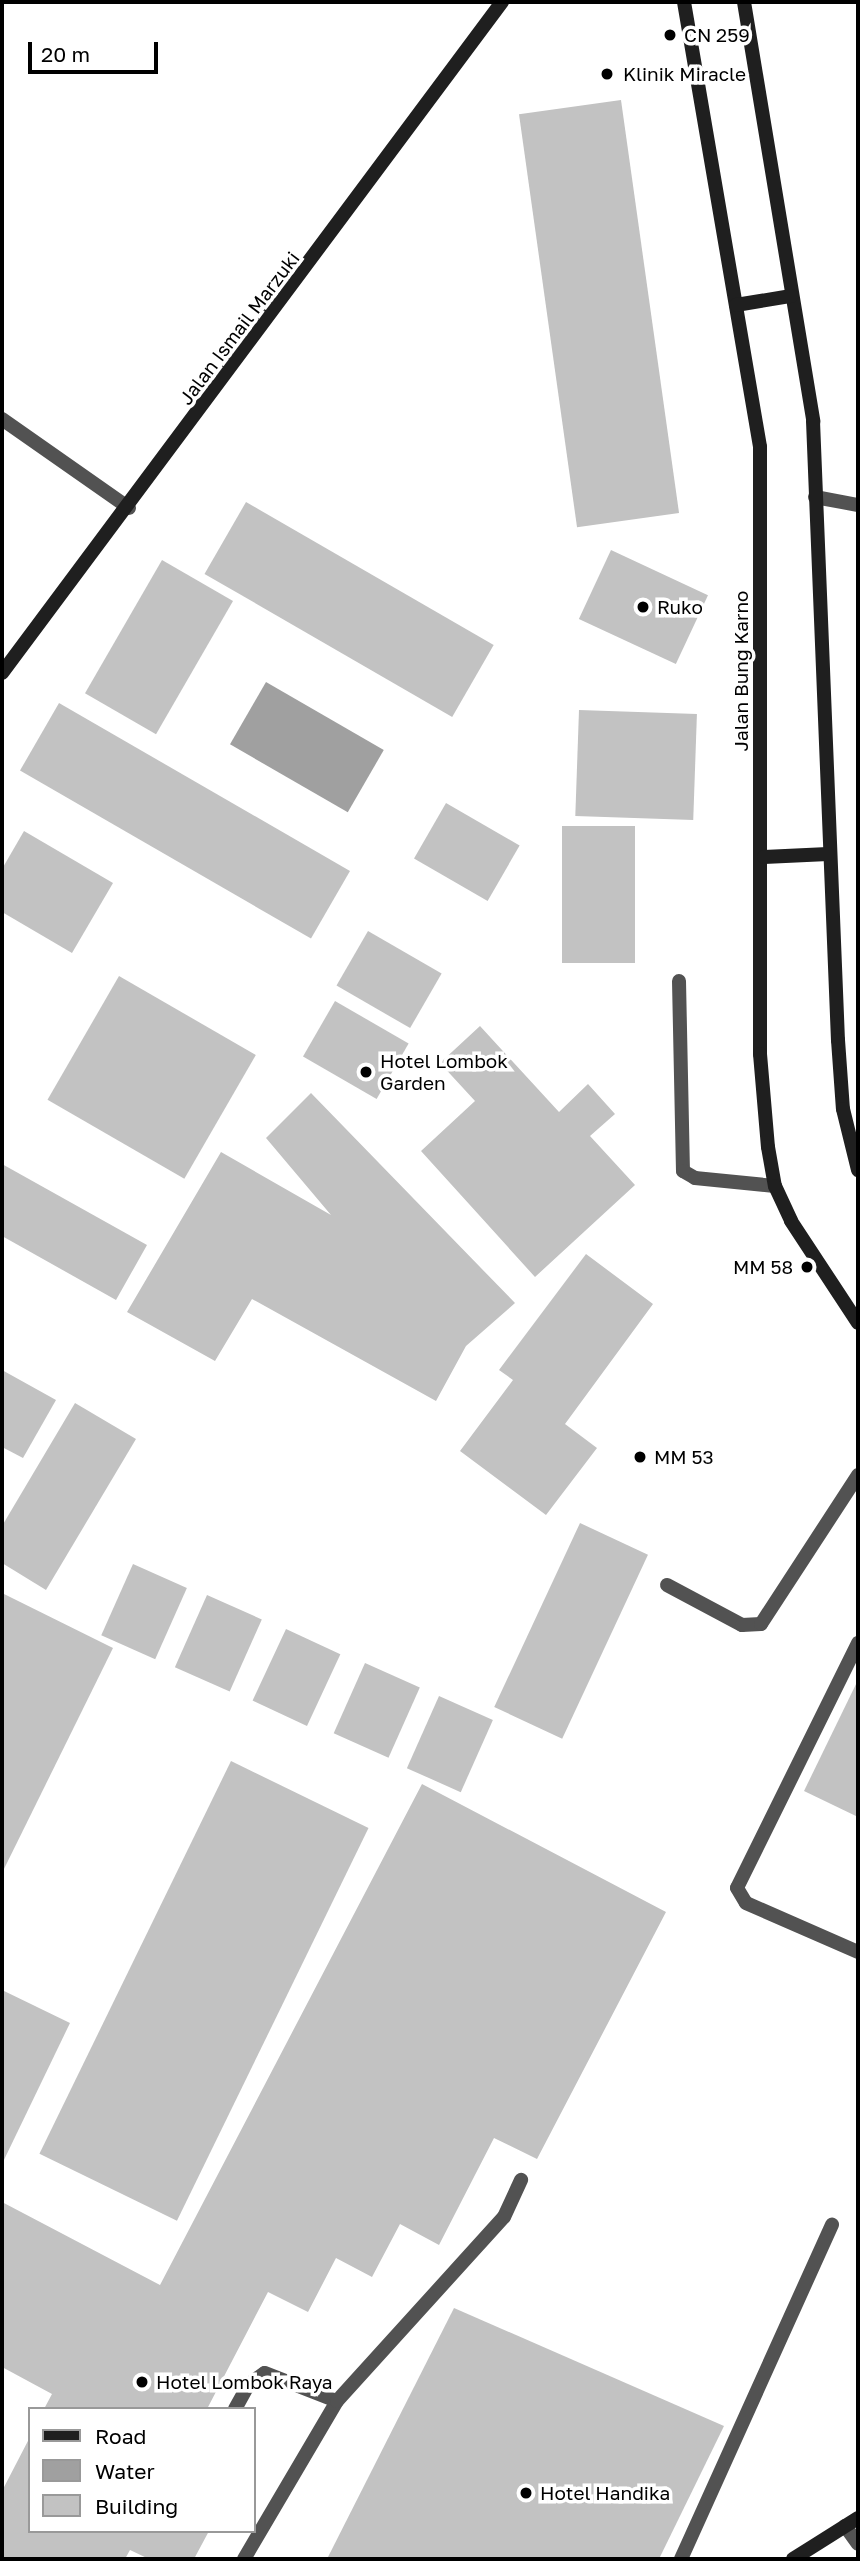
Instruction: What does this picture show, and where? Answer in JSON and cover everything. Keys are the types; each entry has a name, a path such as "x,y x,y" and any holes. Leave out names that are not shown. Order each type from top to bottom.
{"main road":[{"name":"Jalan Ismail Marzuki","path":"2,673 129,508 502,2"},
{"name":"Jalan Bung Karno","path":"684,2 760,447 764,857 761,1054 775,1186 858,1322"},
{"path":"744,2 813,421 828,854 843,1109 858,1170"},
{"path":"736,305 791,296"},
{"path":"764,857 828,854"},
{"path":"793,2559 858,2518"}],"street":[{"path":"2,419 129,508"},
{"path":"815,497 858,505"},
{"path":"679,981 683,1171 695,1178 775,1186"},
{"path":"667,1585 742,1625 761,1624 858,1475"},
{"path":"858,1643 737,1888 746,1903 858,1952"},
{"path":"244,2559 337,2401 504,2217 520,2180"},
{"path":"681,2559 832,2224"},
{"path":"236,2407 249,2384 265,2373 337,2401"},
{"path":"845,2526 858,2544"}],"water":[{"path":"266,682 384,750 348,812 230,744"}],"building":[{"path":"621,100 679,513 577,527 519,114"},
{"path":"246,502 494,645 452,717 205,574"},
{"name":"Ruko","path":"611,550 708,595 676,664 579,619"},
{"path":"162,560 233,601 156,734 85,693"},
{"path":"59,703 350,871 311,939 20,771"},
{"path":"579,710 697,714 693,820 575,816"},
{"path":"446,803 520,845 488,901 414,858"},
{"path":"562,826 635,826 635,963 562,963"},
{"path":"24,831 113,883 72,953 2,912 2,869"},
{"path":"368,931 442,974 410,1028 336,986"},
{"path":"119,976 256,1055 184,1179 48,1100"},
{"path":"335,1001 409,1044 377,1099 303,1056"},
{"path":"480,1026 559,1112 588,1084 615,1114 590,1136 635,1185 535,1277 421,1151 475,1101 440,1063"},
{"path":"311,1093 515,1303 466,1346 436,1401 252,1299 215,1361 127,1312 221,1152 331,1215 266,1138"},
{"path":"2,1164 147,1245 116,1300 2,1236"},
{"path":"586,1254 653,1304 565,1424 597,1448 546,1515 460,1451 513,1380 499,1370"},
{"path":"2,1370 56,1400 23,1458 2,1447"},
{"path":"75,1403 136,1439 46,1590 2,1563 2,1526"},
{"path":"580,1523 648,1555 562,1739 494,1707"},
{"path":"133,1564 187,1588 155,1659 101,1635"},
{"path":"2,1593 113,1648 2,1873"},
{"path":"207,1595 262,1619 230,1692 175,1667"},
{"path":"286,1629 340,1654 307,1726 253,1701"},
{"path":"365,1663 420,1687 388,1758 334,1733"},
{"path":"858,1680 858,1817 804,1791"},
{"path":"439,1696 493,1720 461,1792 407,1768"},
{"path":"231,1761 369,1828 177,2221 39,2154"},
{"path":"422,1784 666,1912 537,2159 494,2138 439,2245 400,2224 372,2277 336,2258 308,2312 268,2292 208,2407 45,2407 52,2394 2,2367 2,2202 160,2285"},
{"path":"2,1990 70,2023 2,2164"},
{"name":"Hotel Handika","path":"454,2308 724,2426 659,2559 327,2559"},
{"path":"28,2441 28,2533 208,2533 194,2559 149,2559 130,2550 125,2559 2,2559 2,2491"}],"place":[{"name":"CN 259","path":"670,35"},
{"name":"Klinik Miracle","path":"607,74"},
{"name":"Ruko","path":"643,607"},
{"name":"Hotel Lombok Garden","path":"366,1072"},
{"name":"MM 58","path":"807,1267"},
{"name":"MM 53","path":"640,1457"},
{"name":"Hotel Lombok Raya","path":"142,2382"},
{"name":"Hotel Handika","path":"526,2493"}]}
